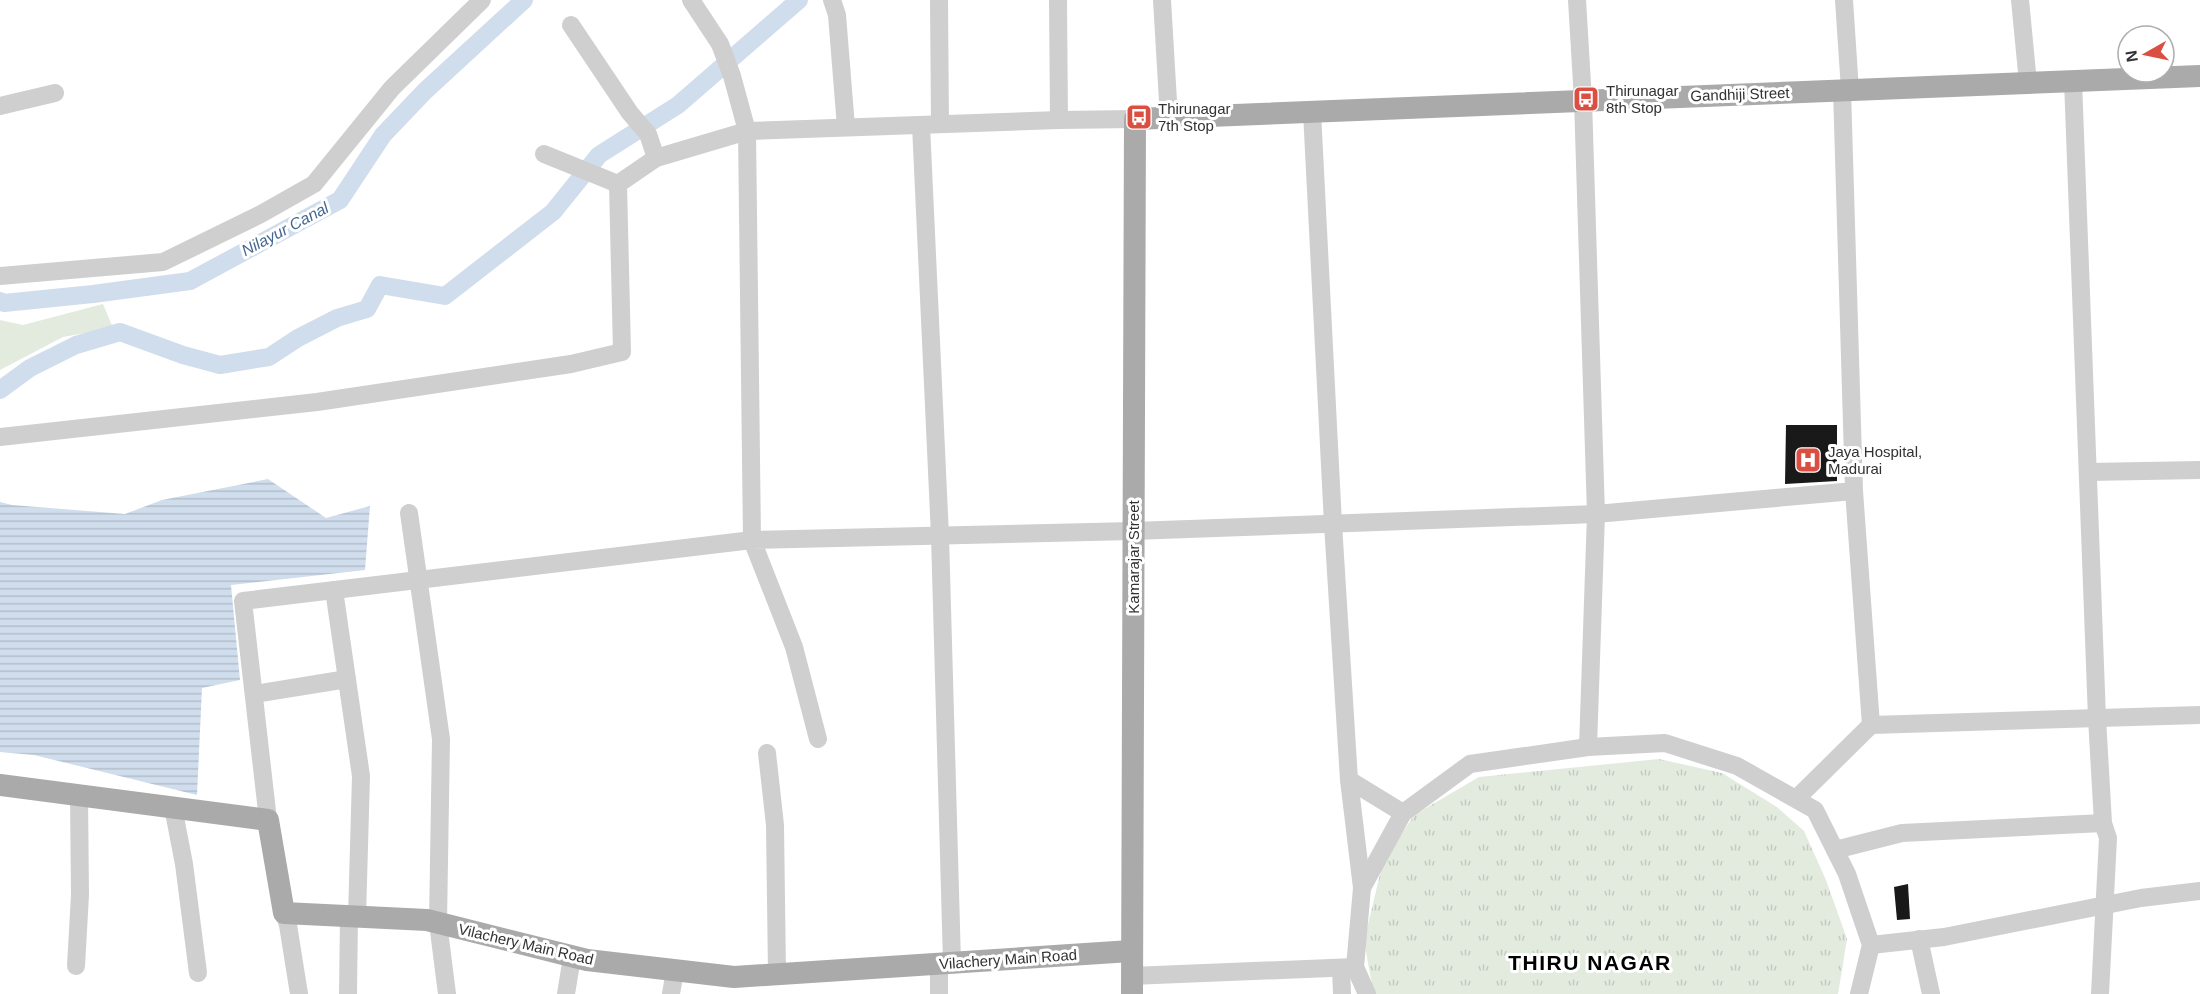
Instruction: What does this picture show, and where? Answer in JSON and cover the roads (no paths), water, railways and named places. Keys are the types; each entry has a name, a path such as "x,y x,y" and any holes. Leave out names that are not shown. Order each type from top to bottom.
{"main road":[{"name":"Gandhiji Street","path":"1135,119 2200,76"},
{"name":"Kamarajar Street","path":"1132,985 1135,119"},
{"path":"0,785 268,820 284,913"},
{"name":"Vilachery Main Road","path":"284,913 427,921 587,960 734,977 1131,951"}],"street":[{"path":"0,276 163,262 314,184 392,88 482,0"},
{"path":"691,0 720,44 732,76 747,131 752,540 794,647 818,740"},
{"path":"832,0 837,15 846,128"},
{"path":"939,0 940,124"},
{"path":"1058,0 1059,120"},
{"path":"1162,0 1169,118"},
{"path":"1577,0 1583,100 1596,514 1588,747"},
{"path":"1844,0 1854,491 1871,725"},
{"path":"2020,0 2028,83"},
{"path":"571,24 630,113 648,134 656,159"},
{"path":"2073,81 2097,718 2103,823 2108,838 2100,994"},
{"path":"0,106 55,93"},
{"path":"1312,112 1333,524 1349,780 1362,888 1342,994"},
{"path":"618,184 656,159 747,131 1135,119"},
{"path":"921,125 940,536 946,963 939,994"},
{"path":"543,154 598,174 618,184"},
{"path":"0,437 318,402 571,364 622,352 618,184"},
{"path":"2088,472 2200,470"},
{"path":"268,820 243,601 752,540 1133,531 1596,514 1854,491"},
{"path":"409,513 441,739 438,923 447,994"},
{"path":"334,590 361,776 348,994"},
{"path":"254,694 347,679"},
{"path":"1796,799 1871,725 2200,716"},
{"path":"1362,888 1403,813 1470,764 1588,747 1665,743 1737,766 1815,810 1847,874 1871,945 1859,994"},
{"path":"766,753 775,825 777,974"},
{"path":"1349,780 1403,813"},
{"path":"76,966 80,895 79,795"},
{"path":"173,807 198,973"},
{"path":"1835,850 1902,833 2103,823"},
{"path":"1871,945 2007,926 2141,898 2200,891"},
{"path":"284,913 299,994"},
{"path":"1919,939 1931,994"},
{"path":"566,994 572,957"},
{"path":"1132,985 1348,968"},
{"path":"1348,968 1367,994"},
{"path":"671,994 675,970"}],"water":[{"path":"268,479 326,518 370,506 365,570 231,585 240,680 202,688 197,795 34,755 0,752 0,502 12,505 125,514 162,500"}],"waterway":[{"name":"Nilayur Canal","path":"0,301 4,303 93,294 190,281 340,200 383,135 425,91 524,0"},
{"path":"0,390 30,368 76,345 120,332 183,355 220,365 269,357 298,338 337,318 367,309 380,285 445,296 553,212 599,155 678,105 799,0"}],"place":[{"name":"Thirunagar 8th Stop","path":"1586,99"},
{"name":"Thirunagar 7th Stop","path":"1139,117"},
{"name":"Jaya Hospital, Madurai","path":"1808,460"}],"district":[{"name":"THIRU NAGAR","path":"1590,962"}]}
